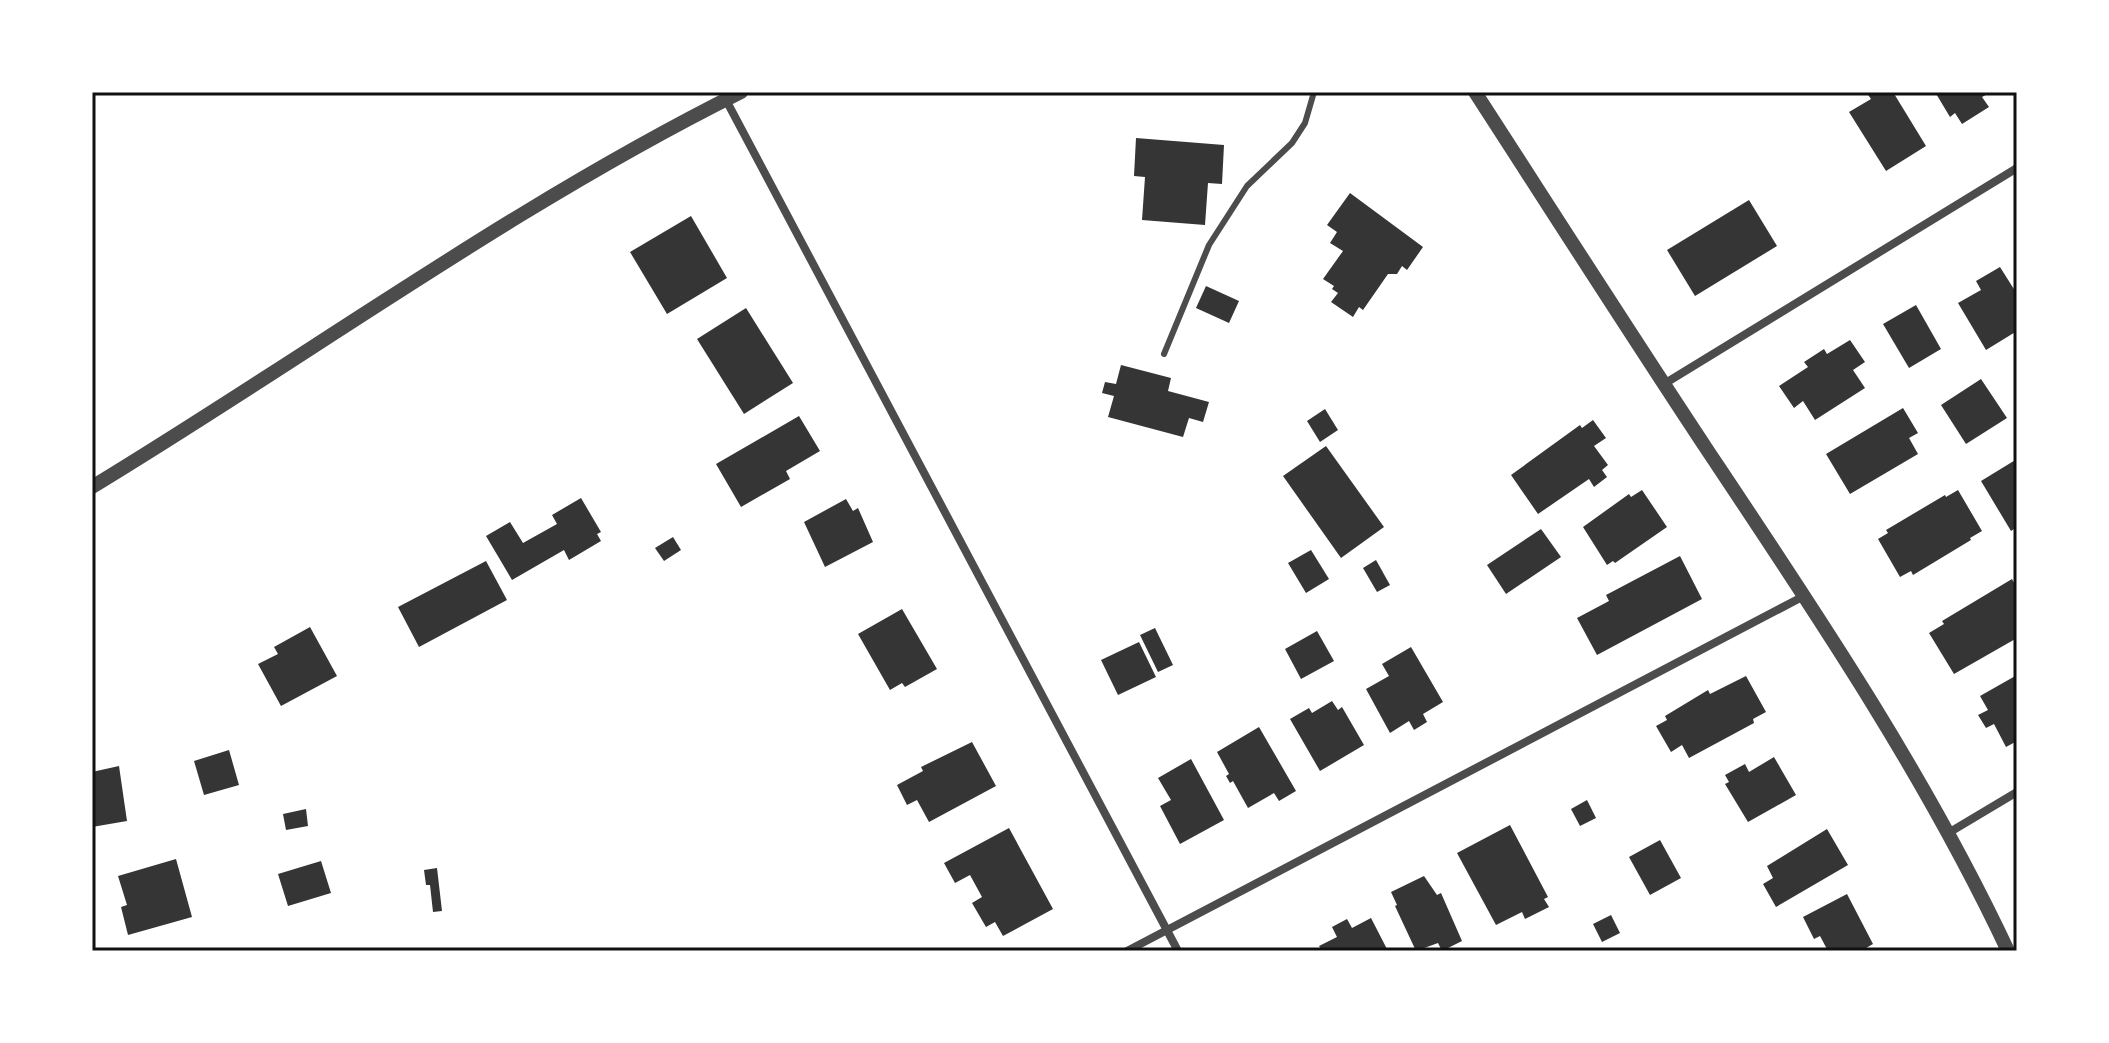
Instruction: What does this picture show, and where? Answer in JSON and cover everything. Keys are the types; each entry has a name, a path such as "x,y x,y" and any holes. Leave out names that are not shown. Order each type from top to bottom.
{"street":[{"path":"92,487 212,414 498,229 741,92"},
{"path":"1475,92 1804,596 1950,832 2008,951"},
{"path":"726,100 1178,951"},
{"path":"1664,384 2017,168"},
{"path":"1127,951 1804,596"},
{"path":"1950,832 2017,792"}],"lane":[{"path":"1164,354 1209,245 1247,186 1292,143 1305,123 1314,92"}],"building":[{"path":"1866,92 1893,92 1926,146 1886,171 1849,112 1871,99"},
{"path":"1935,92 1991,92 1982,97 1989,107 1962,124 1955,113 1950,117"},
{"path":"1136,138 1224,145 1222,184 1208,183 1205,225 1142,220 1145,177 1134,176"},
{"path":"1350,193 1423,247 1407,270 1402,266 1397,274 1388,274 1363,310 1359,307 1353,317 1331,302 1338,293 1323,279 1343,251 1330,243 1337,232 1327,225"},
{"path":"1749,200 1777,246 1695,296 1667,250"},
{"path":"691,216 727,278 667,314 630,252"},
{"path":"2000,267 2017,294 2017,331 1986,350 1958,303 1981,290 1976,281"},
{"path":"1206,286 1239,301 1229,323 1196,308"},
{"path":"1916,305 1941,349 1909,368 1883,324"},
{"path":"746,308 793,383 744,414 697,339"},
{"path":"1850,340 1865,362 1853,370 1865,388 1815,420 1803,401 1794,408 1779,386 1808,367 1804,362 1824,349 1827,354"},
{"path":"1121,365 1171,378 1168,391 1209,402 1203,422 1189,418 1183,437 1108,417 1114,396 1102,393 1105,382 1116,384"},
{"path":"1981,379 2007,418 1966,444 1941,405"},
{"path":"1903,408 1918,433 1909,438 1918,454 1850,494 1826,454"},
{"path":"1325,409 1338,430 1320,442 1307,421"},
{"path":"799,416 820,451 786,471 790,479 741,507 716,464"},
{"path":"1593,420 1606,438 1594,446 1608,465 1602,470 1607,477 1594,487 1589,479 1538,514 1511,475 1580,425 1582,428"},
{"path":"1326,446 1384,527 1341,558 1283,476"},
{"path":"2017,459 2017,527 2011,531 1981,481"},
{"path":"1642,490 1667,527 1615,563 1613,561 1607,565 1583,527 1629,494 1631,497"},
{"path":"1958,490 1982,531 1913,575 1911,571 1900,577 1878,539 1888,533 1886,530"},
{"path":"581,498 601,532 597,534 601,541 569,560 564,550 512,580 486,536 510,522 523,543 557,524 552,515"},
{"path":"846,499 853,511 858,508 873,542 825,567 804,522"},
{"path":"1541,529 1561,557 1506,594 1487,565"},
{"path":"673,537 681,550 664,561 655,548"},
{"path":"1311,550 1329,579 1306,593 1288,563"},
{"path":"1680,556 1702,599 1597,655 1577,618 1609,601 1606,595"},
{"path":"1376,560 1390,585 1377,592 1363,568"},
{"path":"486,561 507,600 419,647 398,607"},
{"path":"2012,579 2017,588 2017,638 1954,674 1929,633 1944,624 1942,621"},
{"path":"902,609 937,669 905,687 902,683 890,690 858,634"},
{"path":"310,627 337,676 281,706 258,664 278,654 274,647"},
{"path":"1155,628 1173,665 1158,672 1140,635"},
{"path":"1317,631 1334,661 1301,679 1285,649"},
{"path":"1139,642 1156,677 1118,695 1101,660"},
{"path":"1411,647 1443,702 1423,714 1427,722 1414,730 1409,721 1390,733 1366,689 1389,676 1382,664"},
{"path":"2017,675 2017,741 2006,747 1994,724 1986,728 1978,715 1988,710 1980,696"},
{"path":"1746,676 1766,712 1753,719 1754,723 1689,758 1682,745 1671,752 1656,726 1667,720 1665,716 1708,690 1710,694"},
{"path":"1332,701 1338,710 1342,707 1364,745 1320,771 1290,719 1309,708 1312,713"},
{"path":"1259,727 1296,791 1279,801 1274,793 1248,808 1233,781 1230,783 1226,776 1229,774 1217,752"},
{"path":"972,742 996,786 929,822 917,800 907,805 897,785 923,771 921,767"},
{"path":"229,750 239,785 204,795 194,761"},
{"path":"1774,757 1796,795 1748,822 1725,784 1729,782 1725,775 1745,764 1749,772"},
{"path":"1191,759 1224,820 1180,844 1160,806 1171,800 1158,778"},
{"path":"119,766 127,821 92,827 92,772"},
{"path":"1587,800 1596,818 1580,826 1571,809"},
{"path":"306,809 308,826 286,830 283,814"},
{"path":"1510,825 1548,897 1544,899 1549,907 1525,919 1522,912 1496,925 1457,853"},
{"path":"1009,828 1053,909 1003,936 995,922 986,927 972,903 982,897 970,875 955,883 944,863"},
{"path":"1827,829 1848,865 1776,907 1763,884 1773,878 1767,866"},
{"path":"1660,840 1681,878 1650,895 1629,857"},
{"path":"176,859 192,917 128,935 121,907 127,905 118,876"},
{"path":"321,861 331,893 288,906 278,874"},
{"path":"437,868 442,911 433,912 430,885 426,885 424,870"},
{"path":"1424,876 1437,895 1441,893 1462,941 1442,951 1438,943 1416,951 1391,892"},
{"path":"1847,894 1873,944 1861,951 1828,951 1820,936 1814,939 1803,917"},
{"path":"1611,915 1620,933 1602,942 1593,924"},
{"path":"1371,918 1388,951 1322,951 1319,946 1337,937 1332,927 1347,919 1352,928"}]}
